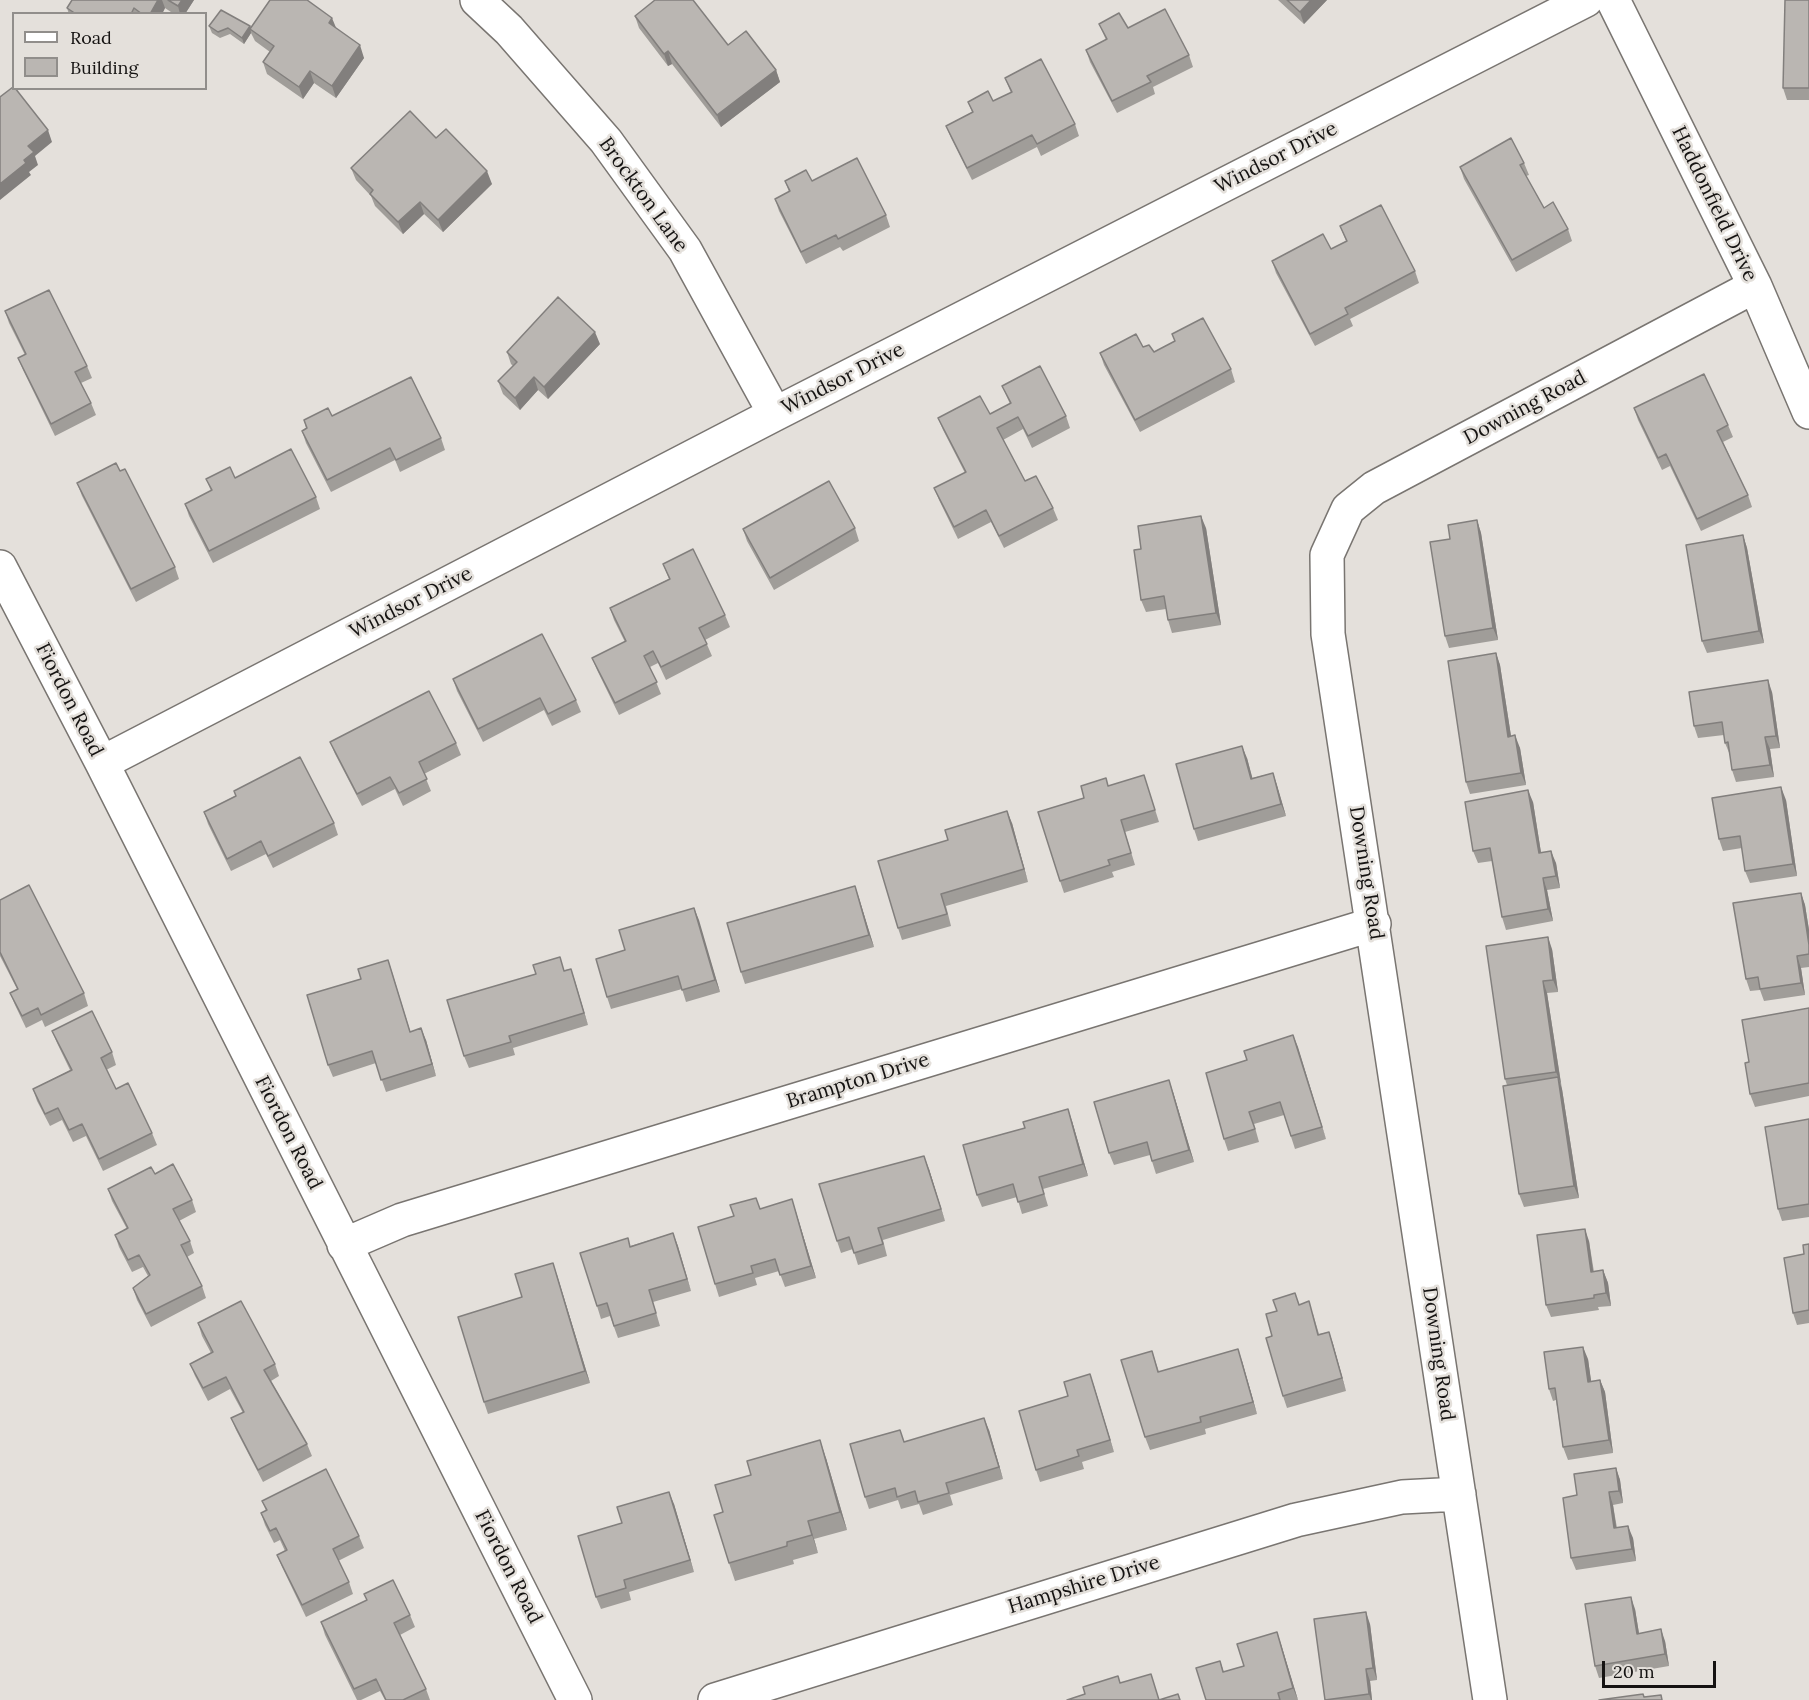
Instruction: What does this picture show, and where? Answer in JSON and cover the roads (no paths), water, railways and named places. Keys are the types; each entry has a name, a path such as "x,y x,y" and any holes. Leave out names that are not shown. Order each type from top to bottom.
{"street":[{"name":"Brockton Lane","path":"477,0 509,30 606,141 626,168 685,250 775,414"},
{"name":"Windsor Drive","path":"102,763 775,414 1587,0"},
{"name":"Haddonfield Drive","path":"1613,0 1755,286 1809,411"},
{"name":"Downing Road","path":"1490,1700 1374,924 1328,634 1327,555 1348,509 1374,489 1755,286"},
{"name":"Fiordon Road","path":"0,567 102,763 575,1700"},
{"name":"Brampton Drive","path":"344,1245 402,1220 1374,924"},
{"name":"Hampshire Drive","path":"715,1700 1296,1520 1402,1497 1459,1494"}]}
